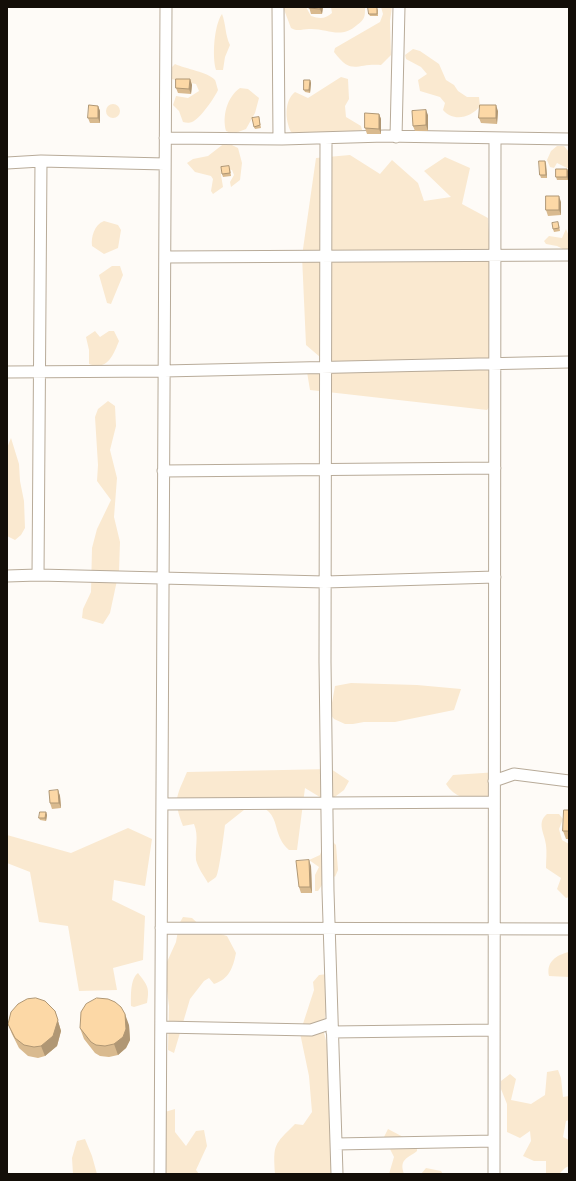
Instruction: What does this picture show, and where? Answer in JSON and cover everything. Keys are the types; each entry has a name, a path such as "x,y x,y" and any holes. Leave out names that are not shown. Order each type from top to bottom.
{"street":[{"path":"160,1174 166,7"},
{"path":"278,7 279,139"},
{"path":"396,137 399,7"},
{"path":"165,138 279,139 396,137 569,139"},
{"path":"326,138 326,803 337,1174"},
{"path":"494,1174 495,138"},
{"path":"7,163 41,161 165,164"},
{"path":"38,575 41,371 41,161"},
{"path":"164,257 569,255"},
{"path":"7,372 164,371 569,362"},
{"path":"163,471 494,468"},
{"path":"7,576 38,575 325,582 494,577"},
{"path":"494,781 514,774 569,781"},
{"path":"162,804 494,802"},
{"path":"161,928 569,929"},
{"path":"160,1027 311,1030 332,1027 494,1030"},
{"path":"336,1144 494,1141"}],"shaded area":[{"path":"283,7 306,7 311,16 320,18 332,13 331,7 365,7 365,13 362,21 345,32 339,33 316,29 298,30 291,28"},
{"path":"381,7 392,7 390,21 391,55 381,65 355,67 345,64 334,52 335,48 380,22 383,14"},
{"path":"222,14 230,45 225,57 223,70 216,70 214,41 219,19"},
{"path":"413,49 420,51 439,64 446,80 454,85 458,91 467,97 479,97 480,106 467,116 457,117 447,114 443,110 445,103 440,97 420,91 418,80 427,74 421,67 406,59 405,55"},
{"path":"175,64 212,77 215,80 218,90 203,112 195,120 187,123 183,122 179,111 173,105 176,96 188,98 199,91 196,84 171,79 169,70"},
{"path":"341,77 348,79 349,99 345,106 346,117 361,126 362,130 306,137 291,132 287,116 287,105 291,96 295,92 308,98"},
{"path":"240,88 248,89 259,98 255,113 246,129 233,134 226,131 225,113 232,96"},
{"path":"113,104 118,106 120,111 118,116 113,118 108,116 106,111 108,106"},
{"path":"226,142 238,148 242,163 240,180 231,187 230,182 234,175 232,170 222,168 221,175 223,187 213,194 211,191 213,179 211,176 195,172 187,163 193,159 208,156"},
{"path":"557,146 564,146 569,152 569,169 557,163 554,168 550,167 547,160 551,151"},
{"path":"350,155 380,174 392,160 418,183 424,201 451,197 424,171 445,157 470,168 462,204 488,218 499,395 487,410 310,390 307,372 319,366 320,357 306,345 302,256 316,158"},
{"path":"104,221 118,225 121,230 118,248 104,254 92,246 92,243 96,228"},
{"path":"566,229 569,236 569,252 557,246 546,244 544,241 549,236 562,238"},
{"path":"112,266 120,266 123,275 111,304 107,303 99,275"},
{"path":"95,331 100,337 109,331 114,331 119,341 112,357 105,364 95,366 89,364 89,350 86,337"},
{"path":"108,401 115,406 116,426 110,450 117,478 114,517 120,542 119,571 110,613 103,624 82,618 83,609 91,592 92,548 97,529 111,500 97,481 98,465 95,417 98,409"},
{"path":"11,438 19,464 20,481 24,501 25,528 21,535 15,540 7,536 7,448"},
{"path":"351,683 417,685 461,689 454,710 395,722 364,722 345,724 334,719 330,714 335,686"},
{"path":"331,769 349,781 344,790 328,802 305,788 297,850 289,850 284,845 274,819 268,811 254,802 225,825 217,874 216,877 208,883 196,860 197,837 194,824 183,826 178,810 178,793 187,772"},
{"path":"498,772 498,799 476,800 462,797 451,790 446,784 453,775"},
{"path":"547,814 559,814 563,819 559,829 562,840 569,844 569,897 566,898 557,889 561,878 546,868 546,848 542,821"},
{"path":"128,828 152,839 145,886 114,880 112,900 145,916 143,960 113,968 117,990 79,991 68,926 39,922 30,872 7,863 7,835 71,853"},
{"path":"325,840 333,842 336,845 338,870 335,877 333,875 326,879 318,891 315,891 315,875 319,867 309,860 320,855"},
{"path":"183,917 192,918 204,929 227,936 236,953 232,968 227,976 214,984 209,978 204,981 190,999 174,1053 168,1050 169,1006 166,964 176,942 179,924"},
{"path":"569,952 569,977 549,976 549,967 553,960 560,955"},
{"path":"138,973 147,986 148,998 147,1003 134,1007 131,1006 132,988 135,976"},
{"path":"328,974 329,994 323,1029 333,1068 334,1174 275,1174 274,1156 276,1146 283,1136 295,1124 303,1125 312,1112 309,1076 300,1033 314,990 313,982 319,975"},
{"path":"558,1070 561,1078 563,1097 569,1096 569,1120 566,1121 563,1137 569,1140 569,1166 559,1174 546,1174 546,1161 534,1161 523,1156 531,1141 530,1131 520,1138 507,1132 507,1104 501,1089 501,1081 510,1074 516,1079 511,1100 531,1104 545,1095 547,1072"},
{"path":"175,1109 175,1132 186,1146 196,1131 204,1130 207,1146 196,1170 199,1174 163,1174 165,1112"},
{"path":"388,1129 417,1146 417,1151 403,1162 404,1174 389,1174 394,1157 384,1137"},
{"path":"85,1139 97,1174 73,1174 72,1158 77,1141"},
{"path":"426,1168 441,1171 443,1174 421,1174"}],"building":[{"path":"320,7 320,9 309,8"},
{"path":"368,7 377,7 377,14 369,14"},
{"path":"176,79 190,79 189,89 176,88"},
{"path":"304,80 310,80 309,90 304,90"},
{"path":"89,105 98,106 98,118 88,118"},
{"path":"480,105 496,105 496,118 479,118"},
{"path":"426,110 426,125 413,126 412,111"},
{"path":"365,113 379,114 379,129 365,128"},
{"path":"259,117 260,125 254,127 252,118"},
{"path":"539,161 545,161 546,175 540,175"},
{"path":"229,166 230,173 222,174 221,167"},
{"path":"556,169 567,169 567,177 556,177"},
{"path":"546,196 559,196 559,210 546,210"},
{"path":"558,222 559,228 553,229 552,223"},
{"path":"58,790 59,803 50,803 49,791"},
{"path":"564,810 569,810 569,831 563,831"},
{"path":"40,812 46,812 45,818 39,818"},
{"path":"309,860 310,887 299,887 296,861"},
{"path":"36,998 45,1001 55,1011 58,1020 53,1036 41,1046 34,1047 24,1045 15,1038 8,1024 11,1012 18,1004 27,999"},
{"path":"97,998 108,999 115,1002 121,1007 125,1014 126,1029 123,1037 114,1044 105,1046 96,1045 91,1042 80,1028 81,1012 86,1004"}]}
